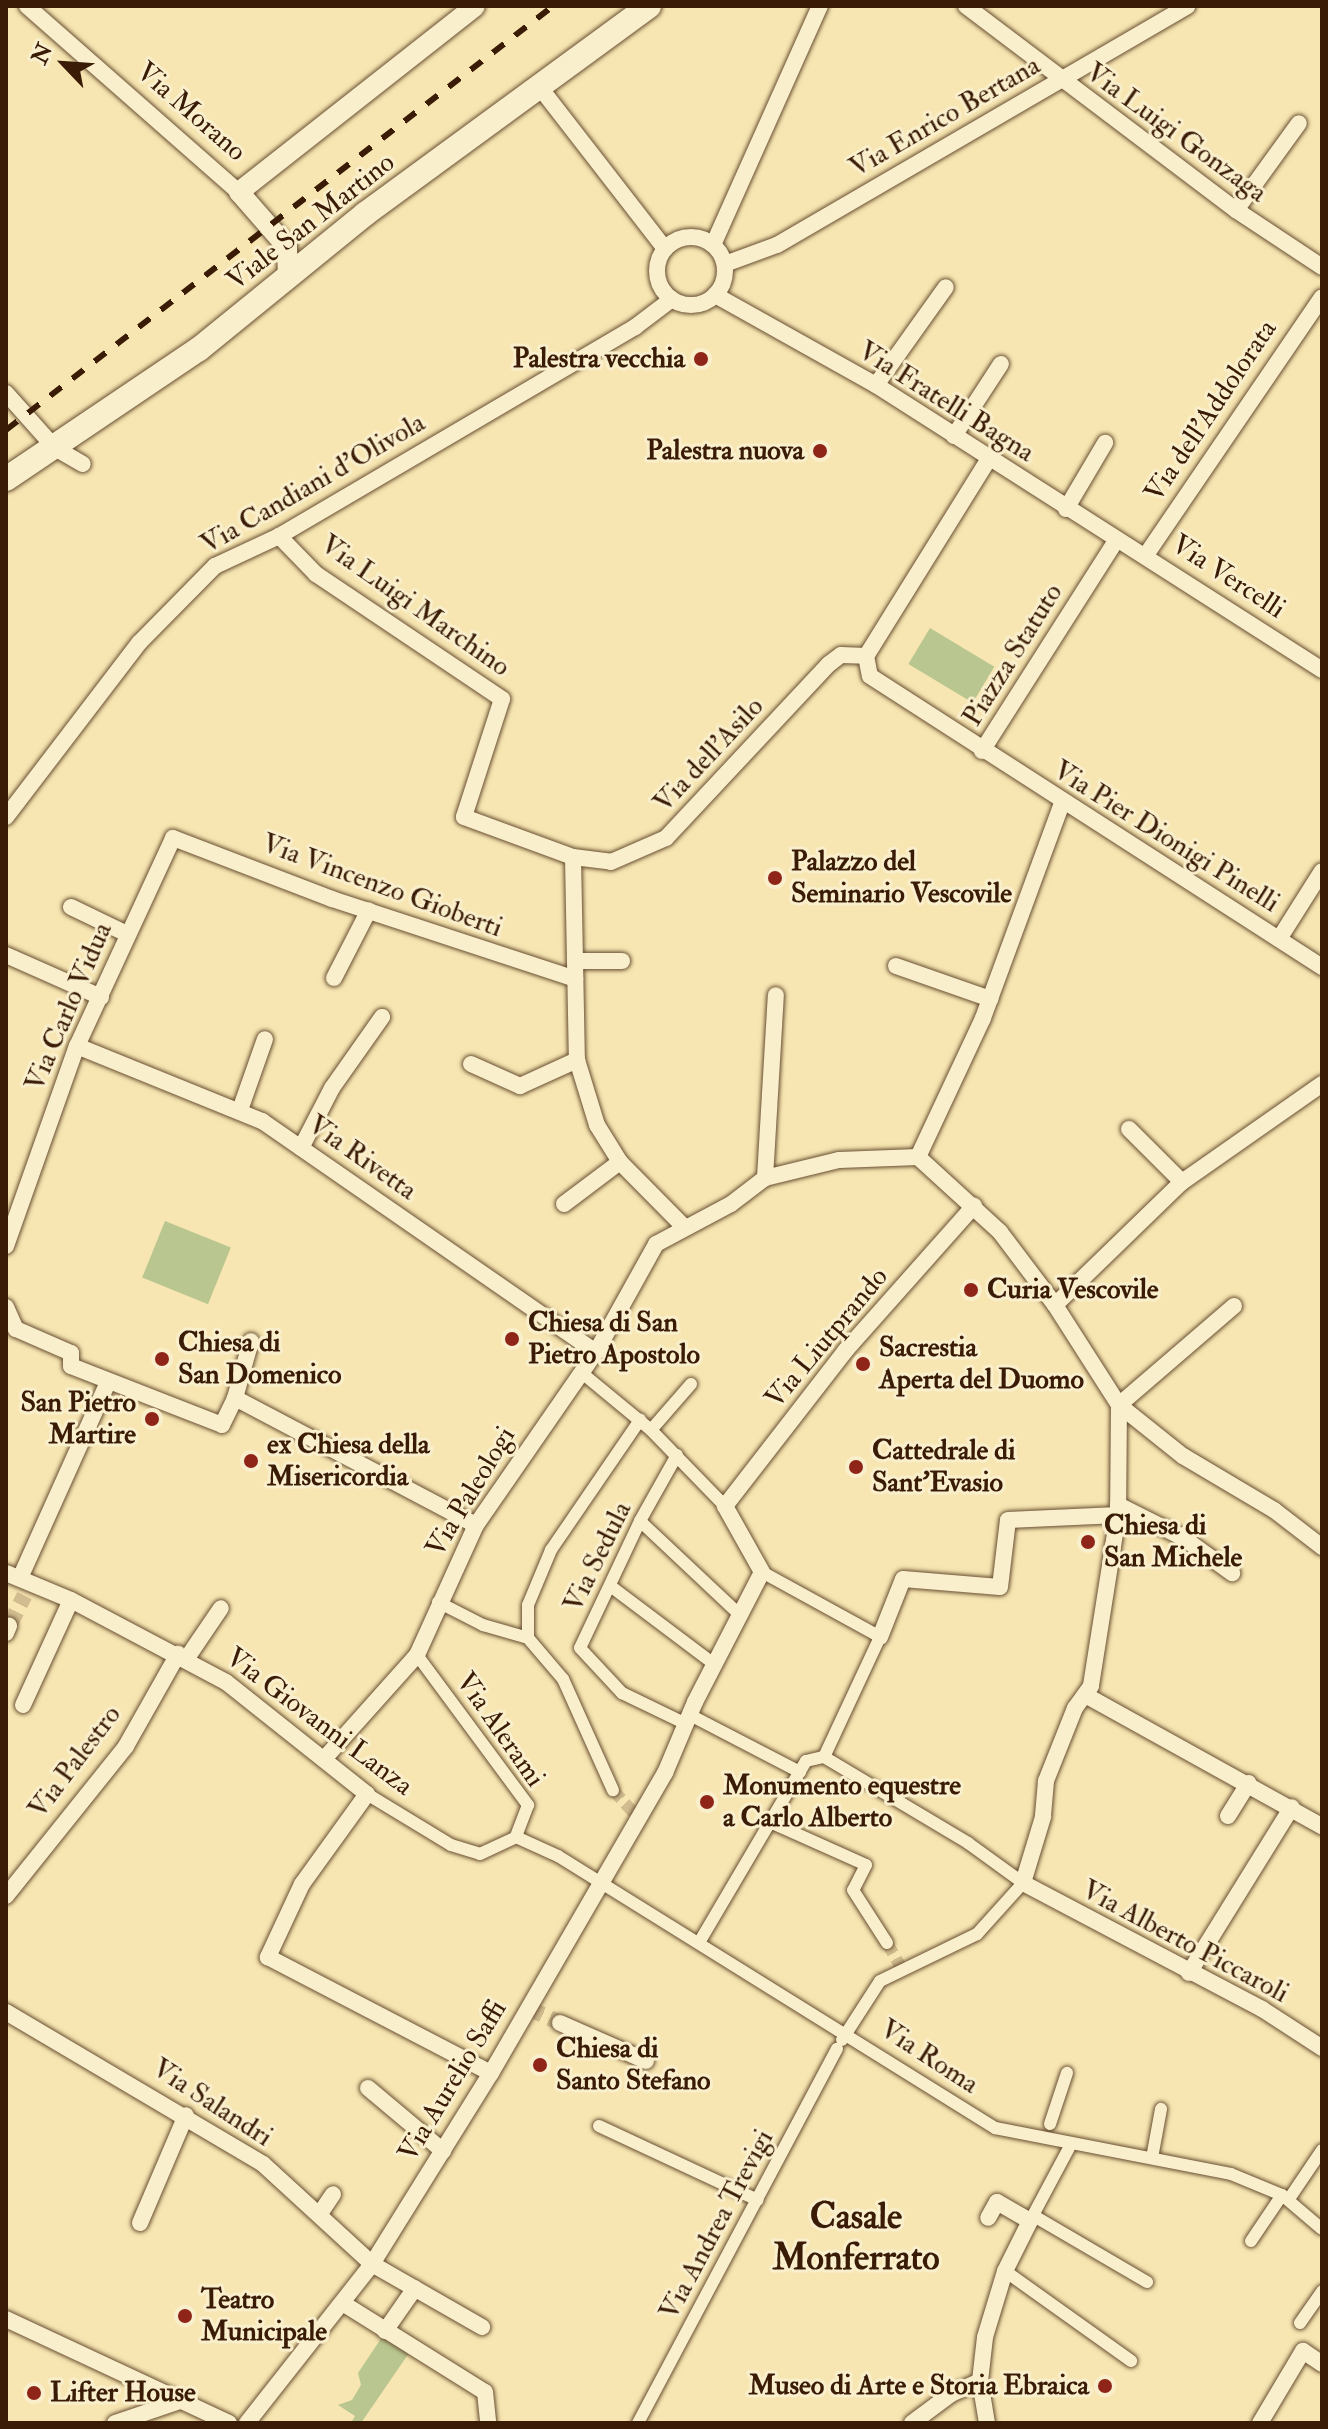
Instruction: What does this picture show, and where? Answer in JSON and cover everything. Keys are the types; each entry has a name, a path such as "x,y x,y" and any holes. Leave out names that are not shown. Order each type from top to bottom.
{"main road":[{"name":"Viale San Martino","path":"6,479 199,349 538,85 649,6"}],"street":[{"name":"Via Morano","path":"27,6 239,192 287,247 288,277"},
{"path":"239,192 475,6"},
{"path":"713,245 820,6"},
{"name":"Via Luigi Gonzaga","path":"966,6 1059,80 1236,210 1322,267"},
{"name":"Via Enrico Bertana","path":"725,264 777,245 1187,6"},
{"path":"538,85 665,249 659,281 672,299 699,304 715,295 725,264 713,245 694,237 665,249"},
{"path":"1236,210 1299,123"},
{"path":"876,385 946,287"},
{"name":"Via Fratelli Bagna","path":"715,295 876,385 1116,541 1146,555"},
{"name":"Via dell'Addolorata","path":"1146,555 1322,297"},
{"name":"Via Candiani d'Olivola","path":"6,817 174,603 215,566 279,536 635,327 672,299"},
{"path":"954,436 1001,364"},
{"path":"6,393 55,448 83,464"},
{"path":"1066,509 1105,443"},
{"path":"866,656 990,457"},
{"name":"Via Luigi Marchino","path":"279,536 316,574 502,699 464,817"},
{"name":"Piazza Statuto","path":"866,656 870,676 982,751 1116,541"},
{"name":"Via Vercelli","path":"1146,555 1322,670"},
{"name":"Via dell'Asilo","path":"464,817 573,857 611,862 666,838 829,664 841,655 866,656"},
{"name":"Via Pier Dionigi Pinelli","path":"982,751 1322,967"},
{"path":"918,1157 936,1124 990,999 1062,803"},
{"name":"Via Vincenzo Gioberti","path":"173,838 369,910 575,979"},
{"name":"Via Carlo Vidua","path":"6,1246 77,1046 173,838"},
{"path":"573,857 577,1060 597,1125 620,1162 684,1227 731,1204 765,1178 839,1160 918,1157 974,1206 1055,1305 1119,1405 1183,1456 1274,1510 1322,1547"},
{"path":"1279,939 1322,871"},
{"path":"71,907 127,934"},
{"path":"334,978 369,910"},
{"path":"6,955 101,997"},
{"path":"575,961 622,961"},
{"path":"896,966 990,999"},
{"path":"765,1178 776,995"},
{"path":"301,1148 332,1088 382,1017"},
{"path":"240,1110 265,1039"},
{"name":"Via Rivetta","path":"77,1046 240,1110 301,1148 596,1352"},
{"path":"471,1064 520,1086 577,1060"},
{"path":"1055,1305 1182,1182 1322,1084"},
{"path":"1129,1129 1182,1182"},
{"path":"564,1204 620,1162"},
{"name":"Via Liutprando","path":"725,1506 846,1350 974,1206"},
{"name":"Via Paleologi","path":"324,1759 417,1655 438,1602 476,1525 596,1352 656,1244 684,1227"},
{"path":"700,1941 806,1761 824,1757 1023,1883 1043,1817 1046,1781 1075,1708 1087,1696 1118,1510 1119,1405 1234,1306"},
{"path":"6,1307 16,1329 71,1353 71,1366 214,1424 222,1425 235,1398 251,1341"},
{"path":"582,1373 651,1430 725,1506 762,1572 880,1637"},
{"path":"20,1582 108,1382"},
{"path":"651,1430 691,1384"},
{"path":"235,1398 476,1525"},
{"path":"528,1638 528,1605 551,1550 640,1420"},
{"name":"Via Sedula","path":"677,1455 640,1521 613,1588 580,1648 622,1693 690,1714"},
{"path":"824,1757 880,1637 903,1579 1000,1587 1008,1520 1118,1510 1182,1537 1232,1573"},
{"path":"640,1521 740,1615"},
{"name":"Via Aurelio Saffi","path":"247,2423 344,2304 372,2264 491,2073 598,1881 665,1773 714,1664 762,1572"},
{"name":"Via Giovanni Lanza","path":"20,1582 71,1600 182,1656 226,1682 367,1794 451,1845 480,1854"},
{"path":"613,1588 714,1664"},
{"path":"23,1705 71,1600"},
{"path":"438,1602 483,1625 528,1638 563,1679 613,1790"},
{"name":"Via Palestro","path":"6,1896 126,1746 182,1656 221,1608"},
{"name":"Via Alerami","path":"417,1655 528,1805 516,1837"},
{"path":"1087,1696 1322,1826"},
{"path":"690,1714 800,1772"},
{"path":"1228,1816 1249,1783"},
{"path":"367,1794 302,1884 268,1957 491,2073"},
{"path":"1189,1973 1292,1807"},
{"path":"770,1822 866,1865 853,1890 887,1943"},
{"path":"477,1870 480,1854 516,1837 598,1881"},
{"name":"Via Roma","path":"598,1881 700,1941 842,2040 995,2128 1047,2133 1070,2146 1231,2174 1285,2197 1322,2229"},
{"name":"Via Alberto Piccaroli","path":"1023,1883 1322,2048"},
{"name":"Via Andrea Trevigi","path":"638,2423 842,2040 880,1981 977,1934 1023,1883"},
{"name":"Via Salandri","path":"6,2012 186,2115 263,2164 372,2264 482,2327"},
{"path":"560,2023 646,2061"},
{"path":"1047,2133 1067,2073"},
{"path":"368,2088 443,2151"},
{"path":"1152,2158 1161,2109"},
{"path":"140,2223 186,2115"},
{"path":"599,2126 758,2200"},
{"path":"987,2423 980,2381 985,2337 1005,2271 1070,2146"},
{"path":"1251,2241 1322,2150"},
{"path":"319,2215 333,2194"},
{"path":"988,2218 997,2202 1147,2282"},
{"path":"1005,2271 1131,2361"},
{"path":"385,2331 415,2288"},
{"path":"1300,2323 1322,2291"},
{"path":"344,2304 485,2392 488,2423"},
{"path":"6,2319 186,2399 229,2423"},
{"path":"1260,2423 1303,2351 1322,2364"},
{"path":"912,2423 951,2394 980,2381"},
{"path":"115,2423 186,2399"}],"green space":[{"path":"930,628 994,667 973,703 908,664"},
{"path":"165,1221 231,1248 208,1304 142,1278"},
{"path":"382,2337 409,2353 361,2423 351,2423 355,2416 338,2405 352,2400 361,2385 358,2373"}],"tunnel":[{"path":"9,1626 24,1596"},
{"path":"613,1790 637,1817"},
{"path":"887,1943 901,1967"},
{"path":"528,2008 560,2023"}],"railway":[{"path":"6,430 553,6"}],"place":[{"name":"Palestra vecchia","path":"701,359"},
{"name":"Palestra nuova","path":"820,451"},
{"name":"Palazzo del Seminario Vescovile","path":"775,878"},
{"name":"Curia Vescovile","path":"971,1290"},
{"name":"Chiesa di San Pietro Apostolo","path":"512,1339"},
{"name":"Chiesa di San Domenico","path":"162,1359"},
{"name":"Sacrestia Aperta del Duomo","path":"863,1364"},
{"name":"San Pietro Martire","path":"152,1419"},
{"name":"ex Chiesa della Misericordia","path":"251,1461"},
{"name":"Cattedrale di Sant'Evasio","path":"856,1467"},
{"name":"Chiesa di San Michele","path":"1088,1542"},
{"name":"Monumento equestre a Carlo Alberto","path":"707,1802"},
{"name":"Chiesa di Santo Stefano","path":"540,2065"},
{"name":"Teatro Municipale","path":"185,2316"},
{"name":"Museo di Arte e Storia Ebraica","path":"1105,2386"},
{"name":"Lifter House","path":"34,2393"}],"district":[{"name":"Casale Monferrato","path":"856,2236"}]}
